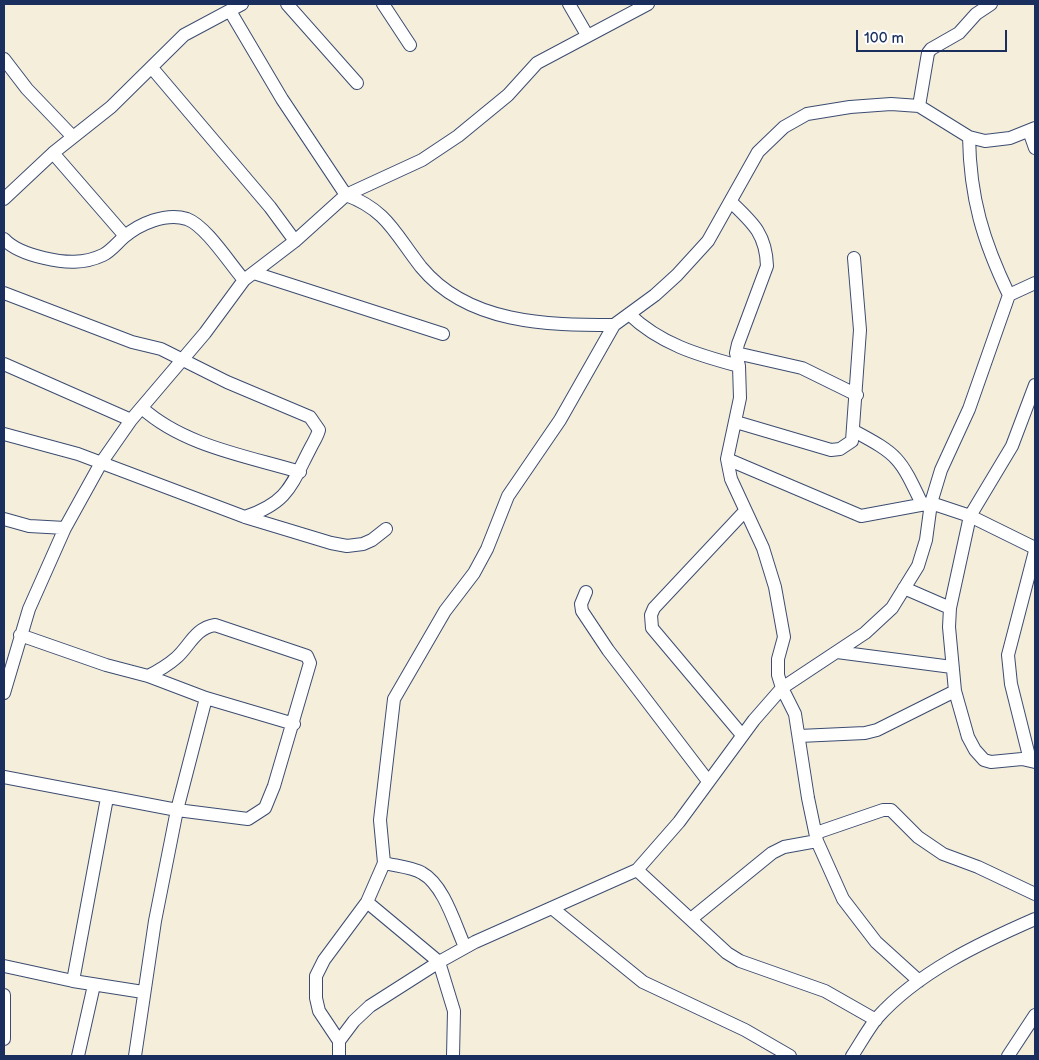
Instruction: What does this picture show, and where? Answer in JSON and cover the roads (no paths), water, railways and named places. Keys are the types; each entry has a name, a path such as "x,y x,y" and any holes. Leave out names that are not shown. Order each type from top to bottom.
{"street":[{"path":"4,199 53,153 110,107 184,35 242,4"},
{"path":"287,4 357,83"},
{"path":"383,4 410,45"},
{"path":"569,4 587,35"},
{"path":"4,693 20,635 65,528 101,464 131,420 249,277 295,241 346,195 422,160 458,136 508,95 536,63 648,4"},
{"path":"919,106 926,60 931,49 959,33 976,14 991,4"},
{"path":"230,11 282,99 346,195 363,201 381,213 423,269 448,290 481,310 551,324 614,325"},
{"path":"4,59 27,89 73,137"},
{"path":"152,68 270,207 295,241"},
{"path":"339,1056 339,1042 319,1011 316,998 316,976 324,960 367,902 384,862 380,820 394,699 446,611 474,574 487,549 508,496 560,420 614,325 655,295 708,241 758,152 784,128 807,114 850,107 891,104 919,106 969,137 985,141 1001,139 1032,130 1035,148"},
{"path":"339,1042 354,1021 370,1006 439,962 465,948 637,870 678,822 742,735 782,688 865,633 892,608 918,566 923,549 927,503 970,409 1009,295 991,257 976,208 970,180 969,137"},
{"path":"53,153 125,236"},
{"path":"731,202 756,227 764,243 766,260 763,278 741,334 738,360 740,398 728,459 730,479 764,548 776,587 784,627 784,637 778,659 778,675 782,688 796,714 808,798 817,837 843,899 876,942 919,981"},
{"path":"4,239 8,243 39,256 60,262 83,262 106,254 140,225 170,217 187,219 199,227 249,277 443,334"},
{"path":"736,422 830,450 840,449 852,441 857,395 860,330 854,258"},
{"path":"1009,295 1035,283"},
{"path":"4,293 183,359 227,382 310,417 319,430 300,472 284,496 261,511 244,517"},
{"path":"629,314 659,338 699,356 802,368 857,395"},
{"path":"4,364 131,420"},
{"path":"728,459 861,516 927,503 970,516 1035,550 1008,655 1012,693 1032,761 991,762 984,760 968,737 955,691 952,667 950,608 970,516 1012,446 1035,385"},
{"path":"142,408 159,423 184,435 300,472"},
{"path":"854,431 886,448 897,457 927,503"},
{"path":"4,434 78,454 244,517 347,546 368,542 386,529"},
{"path":"742,735 652,628 651,615 654,608 745,511"},
{"path":"4,519 29,526 65,528"},
{"path":"904,588 950,608"},
{"path":"586,592 581,604 587,620 631,683 708,781"},
{"path":"4,777 177,810 248,819 265,808 294,724 310,658 215,625 200,631 177,657 148,676"},
{"path":"20,635 148,676 206,698 294,724"},
{"path":"838,652 952,667"},
{"path":"799,736 871,732 955,691"},
{"path":"135,1056 143,992 177,810 206,698"},
{"path":"73,981 108,798"},
{"path":"691,919 772,853 883,810 891,810 918,837 944,854 978,867 1035,894"},
{"path":"384,862 421,872 439,888 465,948"},
{"path":"637,870 727,953 740,961 825,991 876,1020"},
{"path":"367,902 439,962 454,1011 453,1056"},
{"path":"552,908 643,982 745,1030 790,1056"},
{"path":"852,1056 876,1020 895,1000 919,981 990,940 1035,919"},
{"path":"4,966 94,985 143,992"},
{"path":"78,1056 94,985"},
{"path":"4,994 6,1018 4,1039"},
{"path":"1008,1056 1035,1016"}]}
